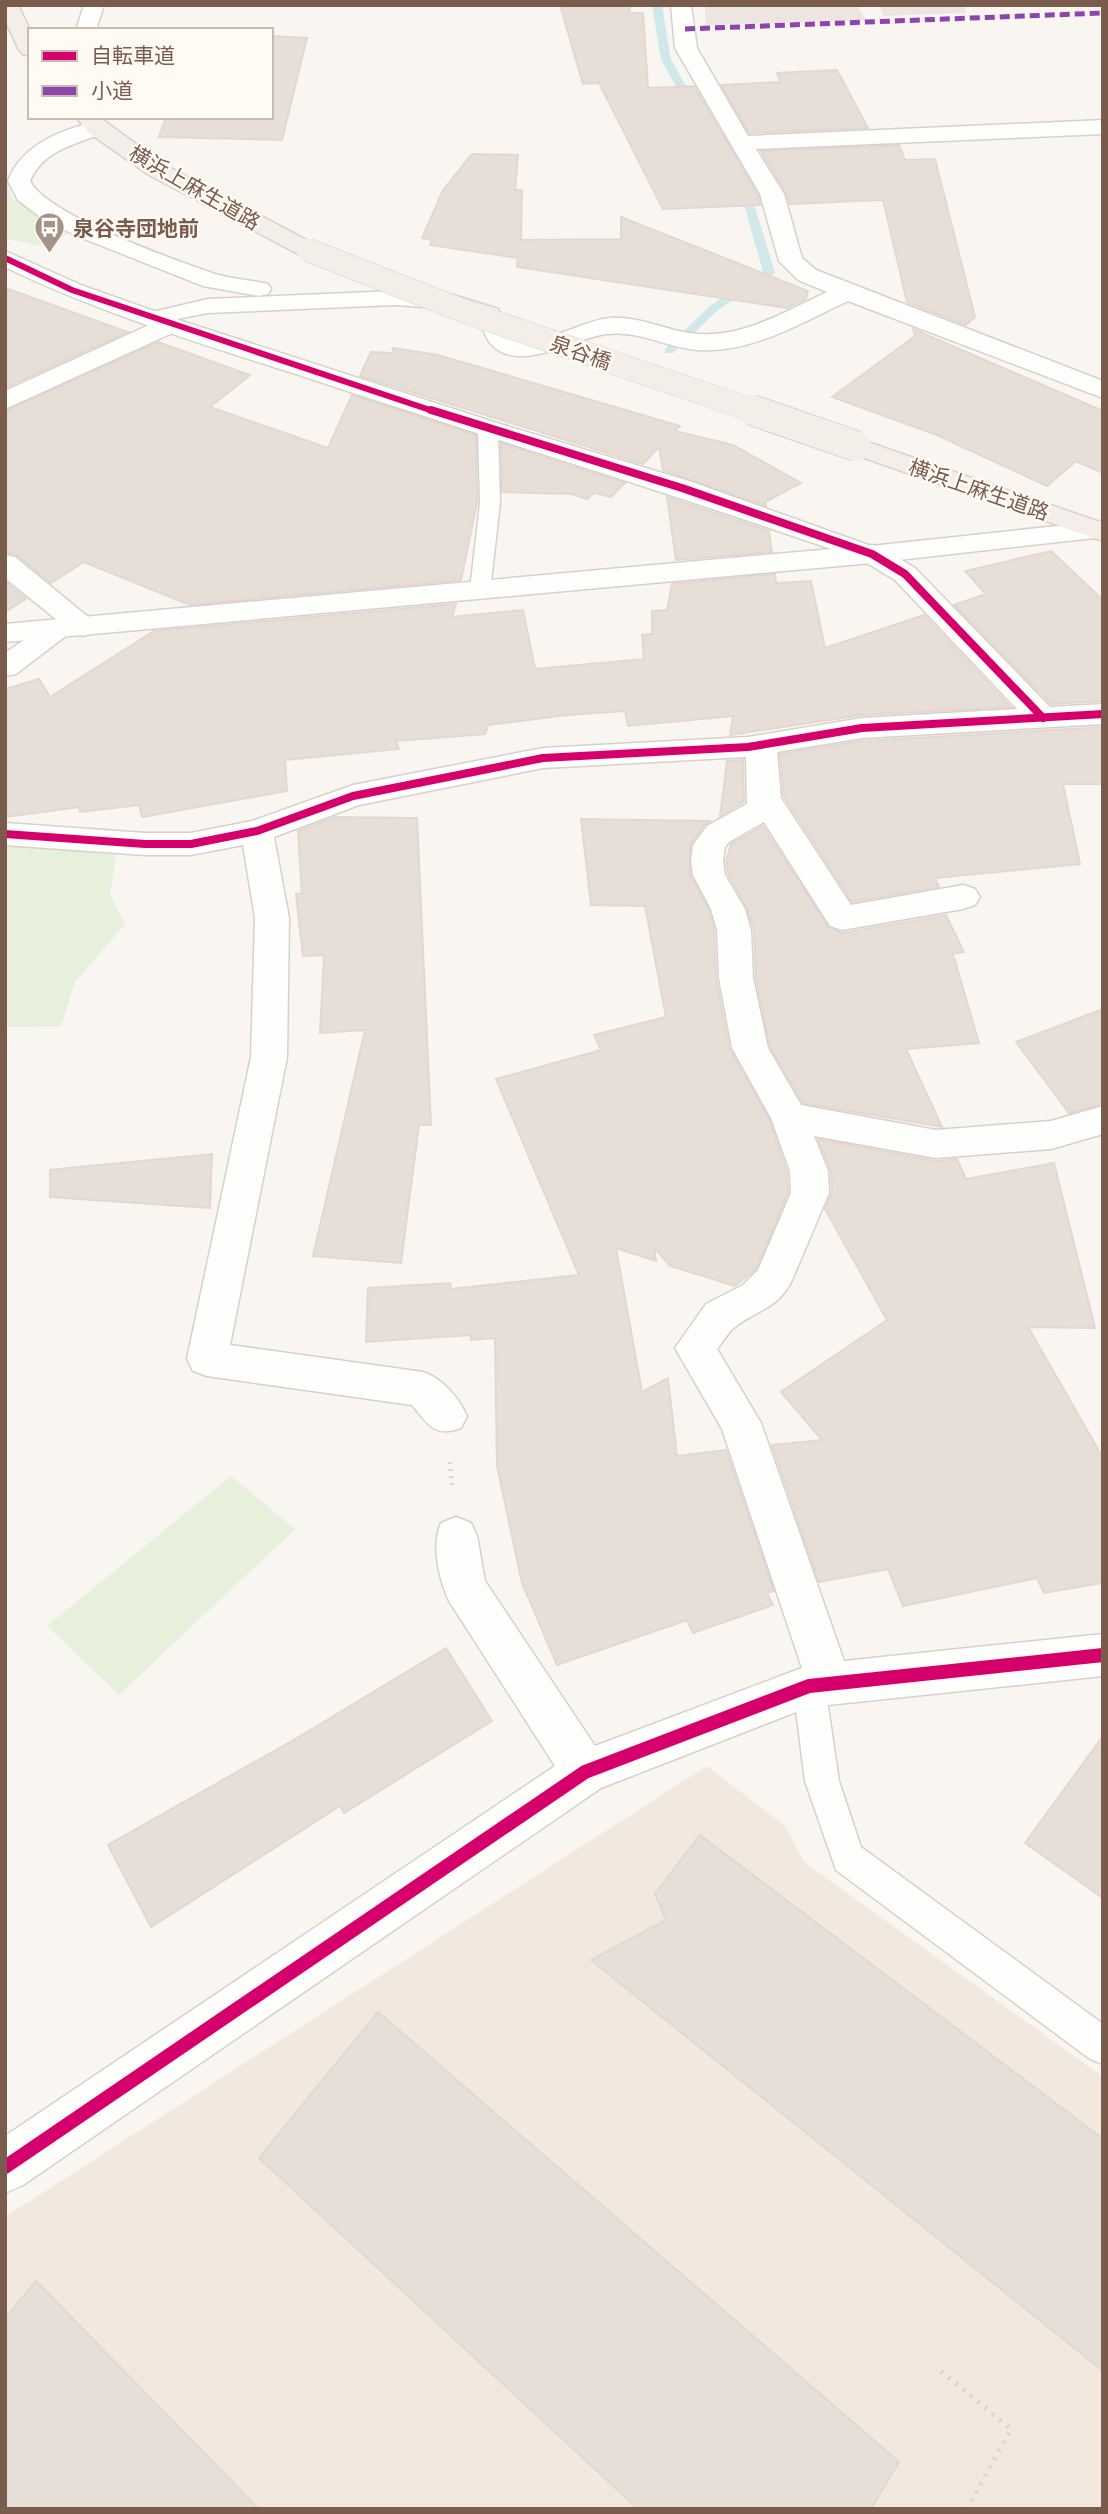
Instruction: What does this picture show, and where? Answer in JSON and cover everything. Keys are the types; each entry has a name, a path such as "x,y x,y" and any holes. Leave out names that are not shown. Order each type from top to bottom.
{"main road":[{"path":"8,5 28,46"},
{"name":"横浜上麻生道路","path":"92,122 157,170 308,250"},
{"name":"泉谷橋","path":"308,250 469,313 856,446"},
{"name":"横浜上麻生道路","path":"856,446 1100,530"}],"street":[{"path":"87,28 94,5"},
{"path":"681,5 686,48 772,194 791,261 807,275 847,292 1103,390"},
{"path":"92,122 38,153 23,166 19,181 26,195 48,212 85,231 212,281 232,286 292,289 314,301"},
{"path":"740,143 1103,127"},
{"path":"5,257 72,290 162,322 488,429 682,488 872,554 905,574 1044,718"},
{"path":"5,401 162,322 178,311 208,306 395,298 453,302 489,314 500,340 521,348 565,339 606,326 633,325 694,341 723,343 773,325 847,292"},
{"path":"5,634 872,554 1100,530"},
{"path":"5,563 71,628"},
{"path":"5,667 71,628"},
{"path":"5,834 145,844 191,844 257,831 353,796 543,758 761,745 862,728 1103,714"},
{"path":"761,745 765,799 761,810 718,834 709,845 707,862 709,875 729,909 734,930 737,978 750,1048 789,1117 808,1171 810,1193 773,1280 757,1296 720,1316 695,1348 741,1423 819,1684"},
{"path":"765,799 842,918 963,897"},
{"path":"257,831 272,918 269,1057 206,1359 423,1389 447,1416"},
{"path":"789,1117 936,1144 1051,1135 1103,1120"},
{"path":"456,1536 464,1587 585,1772"},
{"path":"5,2167 585,1772 819,1684 1103,1656"}],"lane":[{"path":"480,590 490,503 488,429"},
{"path":"819,1684 822,1782 848,1858 1103,2046"}],"path":[{"path":"447,1416 456,1536"},
{"path":"941,2371 1011,2429 967,2509"}],"shaded area":[{"path":"705,5 857,5 866,20 706,25"},
{"path":"879,5 963,5 967,13 883,16"},
{"path":"707,1766 785,1826 804,1862 1103,2077 1103,2509 5,2509 5,2217"}],"green space":[{"path":"5,176 13,200 51,211 73,229 49,247 5,239"},
{"path":"5,845 116,855 110,895 125,924 75,982 61,1026 5,1027"},
{"path":"231,1476 295,1529 119,1695 47,1626"}],"building":[{"path":"560,5 629,5 630,13 643,13 648,88 694,86 758,195 760,205 663,209 599,83 583,84"},
{"path":"273,36 307,38 282,140 159,137 165,119 273,119"},
{"path":"837,70 868,128 749,133 721,85 780,82 777,73"},
{"path":"899,145 905,160 935,159 975,317 966,325 907,302 883,200 790,204 761,151"},
{"path":"472,154 518,155 515,190 522,190 521,240 621,239 621,217 808,291 806,299 787,308 517,267 518,258 430,245 432,240 422,238 443,190"},
{"path":"5,288 128,332 5,388"},
{"path":"913,329 1103,411 1103,473 1076,461 1047,486 937,435 832,397 915,336"},
{"path":"158,342 250,375 210,407 328,448 352,395 476,435 477,503 461,580 190,605 84,562 51,583 17,555 5,552 5,411"},
{"path":"393,348 438,355 680,426 675,431 733,445 801,483 765,502 766,506 663,470 659,447 643,464 360,376 371,352 393,353"},
{"path":"501,443 625,483 611,497 594,493 587,499 572,494 502,492"},
{"path":"667,497 769,531 772,552 676,560"},
{"path":"1051,551 1103,600 1103,701 1051,704 954,605 986,594 965,571"},
{"path":"775,574 776,583 811,581 825,648 924,615 1011,707 862,715 730,735 733,716 628,726 625,711 567,715 488,725 485,734 396,741 399,749 285,760 287,791 142,817 139,805 80,812 79,807 5,817 5,689 39,679 50,697 154,631 456,604 452,617 523,610 535,669 644,659 642,635 652,634 652,611 667,610 672,584"},
{"path":"5,582 26,599 5,612"},
{"path":"1103,727 1103,784 1063,784 1080,864 935,878 939,887 852,902 784,797 780,754 862,741"},
{"path":"743,760 744,802 720,816 727,761"},
{"path":"335,817 417,818 431,1125 419,1125 401,1263 313,1256 365,1030 320,1033 324,955 303,956 296,894 302,893 298,831"},
{"path":"581,819 711,821 705,824 690,845 690,875 709,910 714,930 716,978 729,1048 769,1119 787,1172 788,1193 756,1269 735,1286 670,1266 654,1247 656,1261 616,1248 642,1392 668,1378 677,1456 726,1450 774,1591 767,1593 773,1605 693,1633 687,1620 557,1665 522,1583 497,1466 495,1338 471,1340 471,1335 366,1342 368,1288 450,1283 451,1289 579,1275 496,1079 601,1050 594,1035 666,1017 645,906 591,905"},
{"path":"763,826 829,928 842,933 946,915 964,952 953,954 979,1043 906,1049 942,1127 803,1103 770,1047 756,978 754,929 747,908 728,874 726,861 731,844"},
{"path":"1103,1009 1103,1104 1069,1113 1016,1042"},
{"path":"818,1139 936,1161 957,1159 966,1179 1054,1163 1095,1328 1028,1327 1103,1458 1103,1583 1044,1593 1037,1578 903,1606 888,1569 819,1582 772,1445 822,1440 781,1392 887,1320 825,1209 832,1193 831,1171"},
{"path":"212,1154 210,1208 50,1197 50,1170"},
{"path":"446,1648 492,1721 344,1813 340,1806 151,1927 108,1845 297,1738"},
{"path":"1103,1736 1103,1898 1025,1843"},
{"path":"700,1835 1103,2139 1103,2371 591,1960 666,1920 655,1894"},
{"path":"378,2012 899,2462 871,2509 638,2509 259,2158"},
{"path":"36,2281 259,2509 5,2509 5,2318"}],"waterway":[{"path":"657,5 666,60 693,107"},
{"path":"669,351 715,307 769,273 749,204 738,185"}],"marked path":[{"path":"685,29 1103,13"}],"cycle path":[{"path":"5,258 72,290 170,325 488,429 682,488 872,554 905,574 1043,718"},
{"path":"5,834 145,844 191,844 257,831 353,796 543,758 748,747 862,728 1103,714"},
{"path":"5,2167 585,1772 809,1686 1103,1655"}],"place":[{"name":"泉谷寺団地前","path":"50,255"}]}
